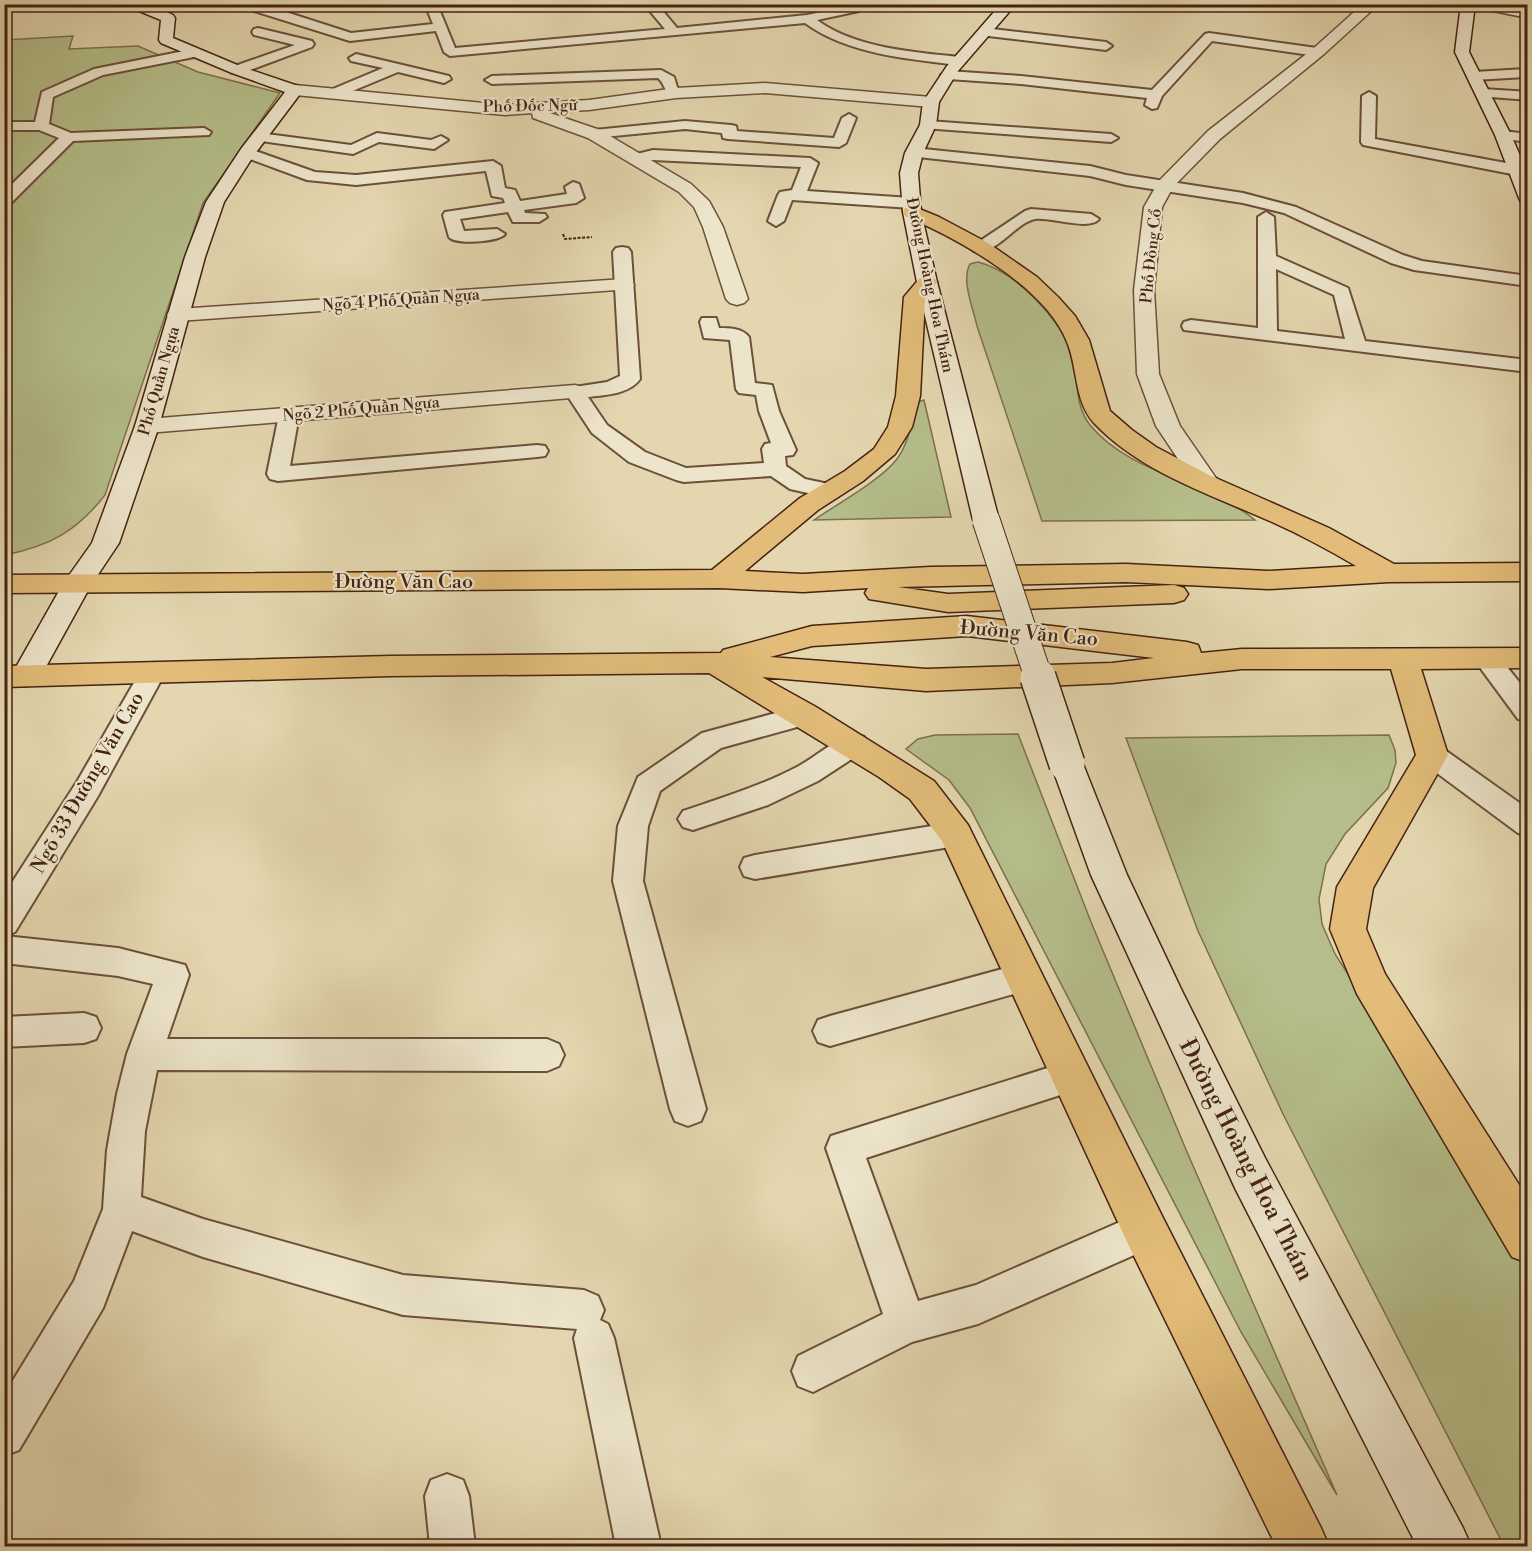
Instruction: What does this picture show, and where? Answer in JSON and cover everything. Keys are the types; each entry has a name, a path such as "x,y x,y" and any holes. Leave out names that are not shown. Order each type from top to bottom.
{"main road":[{"path":"911,207 980,247 1019,273 1063,315 1080,345 1100,415 1139,449 1309,529 1389,573"},
{"path":"719,579 809,504 883,454 900,428 908,396 915,297 927,282"},
{"name":"Đường Văn Cao","path":"4,584 719,579 803,583 948,603 1067,600 1208,592 1268,580 1389,573 1527,572"},
{"name":"Đường Văn Cao","path":"712,663 812,636 967,626 1242,659"},
{"path":"1403,658 1432,755 1355,887 1348,929 1370,982 1527,1241"},
{"name":"Đường Văn Cao","path":"15,677 390,666 712,663 926,680 1112,673 1242,659 1527,658"},
{"path":"712,663 854,744 922,790 956,834 1073,1076 1144,1230 1303,1546"}],"street":[{"path":"4,7 52,4"},
{"name":"Phố Đốc Ngữ","path":"129,4 139,5 168,18 166,40 237,70 295,90 505,110 589,105 676,93 765,88 931,102"},
{"name":"Đường Hoàng Hoa Thám","path":"1009,4 959,61 931,102 928,124 914,153 909,173 911,207 927,282 986,520 1066,764 1109,875 1170,1009 1250,1173 1445,1546"},
{"name":"Phố Đồng Cổ","path":"1205,481 1168,426 1148,374 1144,290 1153,207 1166,185 1214,135 1317,52 1372,4"},
{"path":"1468,4 1462,52 1503,135 1527,194"},
{"path":"1478,4 1527,14"},
{"name":"Phố Quần Ngựa","path":"15,677 105,543 147,426 195,257 215,202 253,145 295,90"},
{"path":"505,110 541,115 594,134 638,158 685,188 702,205 713,227 737,299"},
{"name":"Ngõ 4 Phố Quần Ngựa","path":"178,315 624,285"},
{"name":"Ngõ 2 Phố Quần Ngựa","path":"147,426 575,392"}],"lane":[{"path":"255,4 255,8 350,36 439,27"},
{"path":"431,4 450,52 807,19 852,6 869,4"},
{"path":"650,4 674,32"},
{"path":"807,19 825,32 855,42 959,61"},
{"path":"237,70 308,44 258,32"},
{"path":"984,32 1106,46"},
{"path":"948,75 1021,80 1153,100 1209,37 1317,52"},
{"path":"41,126 47,95 99,72 194,53"},
{"path":"356,58 444,79"},
{"path":"333,94 396,68"},
{"path":"1474,76 1527,73"},
{"path":"492,80 662,74 669,80 670,88 676,93"},
{"path":"1483,93 1527,96"},
{"path":"1369,96 1368,142 1517,170"},
{"path":"594,134 685,125 731,129 728,135 840,143 849,118"},
{"path":"928,124 1111,138"},
{"path":"4,126 41,126 69,137 204,132"},
{"path":"1503,135 1527,138"},
{"path":"4,201 69,137"},
{"path":"253,145 353,150 377,137 434,145 441,140"},
{"path":"253,145 313,177 356,180 493,166 498,193 510,193 519,219 539,217"},
{"path":"914,153 1090,171 1126,180 1243,198 1290,210 1398,259 1420,266 1527,281"},
{"path":"638,158 653,155 810,163 798,195"},
{"path":"497,234 457,237 452,215 576,198 573,187"},
{"path":"776,221 786,195 911,207"},
{"path":"980,247 1030,214 1091,219"},
{"path":"1266,217 1268,335"},
{"path":"622,252 630,379 611,388 575,392 599,429 637,457 684,475 776,469 798,484 830,490"},
{"path":"1267,259 1342,292 1357,346"},
{"path":"709,322 711,334 731,334 739,337 746,389 765,389 769,411 785,450 773,449 776,469"},
{"path":"1191,326 1527,366"},
{"path":"289,415 278,474 537,451"},
{"path":"1486,658 1527,712"},
{"name":"Ngõ 33 Đường Văn Cao","path":"4,923 88,788 152,673"},
{"path":"688,1109 628,881 633,826 648,785 712,740 805,715"},
{"path":"693,819 758,797 808,774 854,744"},
{"path":"1432,755 1527,825"},
{"path":"755,867 956,834"},
{"path":"4,949 118,962 173,975 144,1054 131,1101 122,1158 122,1209 89,1294 4,1435"},
{"path":"830,1031 1024,977"},
{"path":"4,1032 84,1028"},
{"path":"144,1054 547,1055"},
{"path":"906,1324 844,1148 1073,1076"},
{"path":"122,1209 203,1238 403,1295 589,1324 639,1546"},
{"path":"813,1371 906,1324 978,1304 1144,1230"},
{"path":"447,1496 453,1546"}],"path":[{"path":"539,217 540,225 550,224 552,228 561,228 565,238 597,236"}],"green space":[{"path":"73,36 69,49 138,46 198,72 280,93 203,203 105,495 84,518 61,535 36,547 5,555 5,40"},
{"path":"978,262 1007,275 1021,286 1035,298 1058,327 1072,355 1081,409 1090,425 1107,442 1147,466 1236,506 1255,520 1042,521 971,303 967,286 968,271 970,264"},
{"path":"924,400 951,517 814,520 890,467 904,446 917,402"},
{"path":"1018,734 1091,922 1187,1152 1337,1495 1241,1332 970,808 949,780 906,749 918,739 935,735"},
{"path":"1389,735 1395,750 1396,763 1388,788 1345,834 1326,864 1319,899 1322,924 1335,954 1527,1255 1527,1546 1504,1546 1283,1114 1198,931 1126,738"}]}
